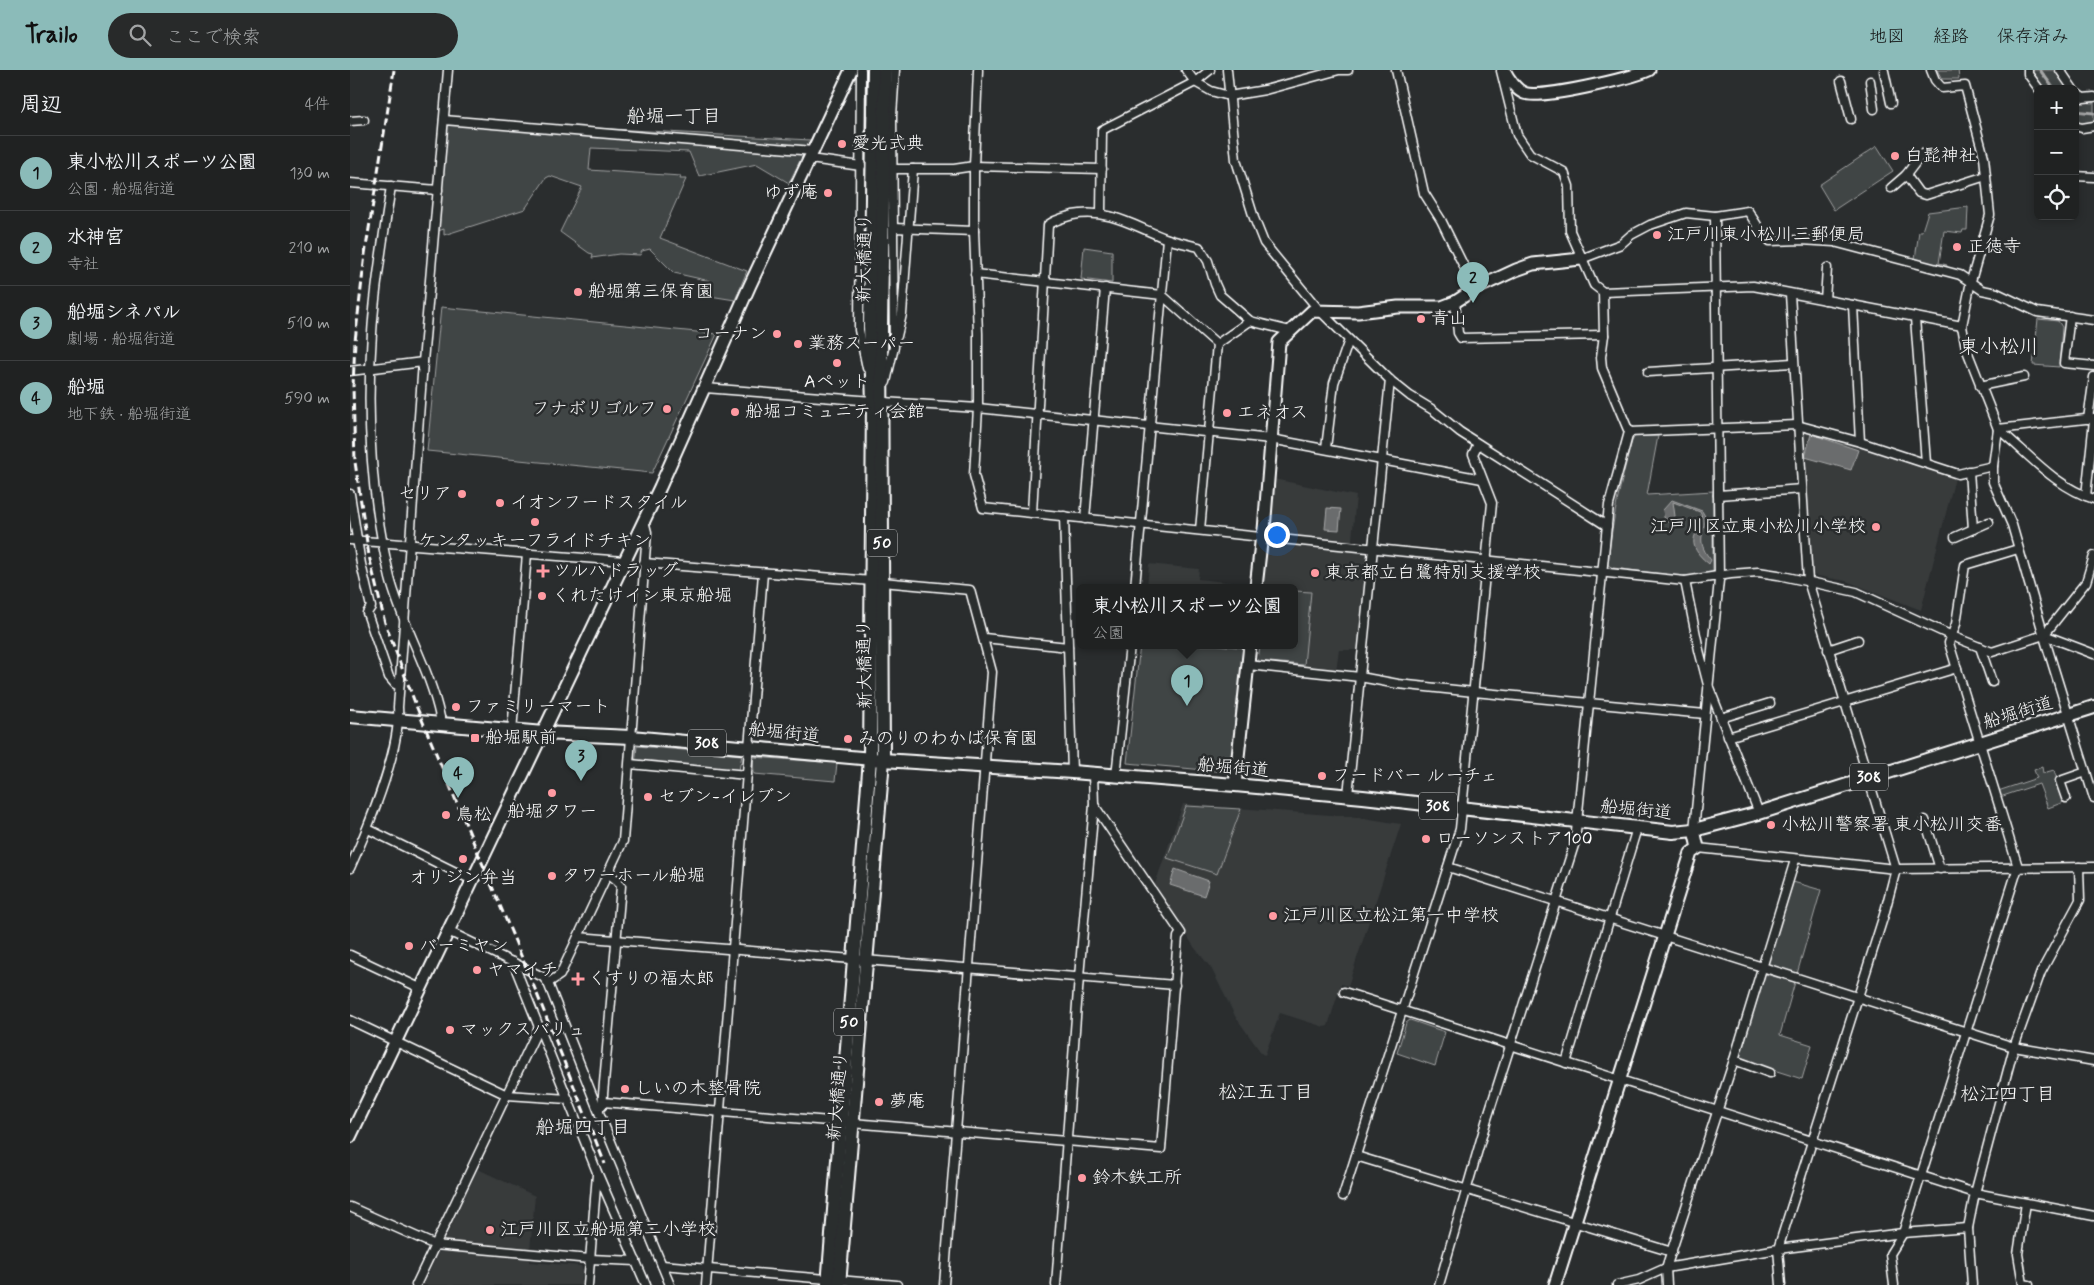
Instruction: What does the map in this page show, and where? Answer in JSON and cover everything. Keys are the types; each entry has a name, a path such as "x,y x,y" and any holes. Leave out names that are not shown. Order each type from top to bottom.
{"main road":[{"name":"新大橋通り","path":"834,1282 876,759 878,398 874,70"},
{"name":"新大橋通り","path":"876,326 884,70"},
{"name":"船堀街道","path":"350,716 512,731 631,737 876,759 1236,785 1348,795 1673,832 1694,830 1758,813 2094,707"}],"street":[{"path":"350,868 368,828 390,758 399,720 399,685 409,545 448,70"},
{"path":"350,1137 644,521 706,388 750,285 851,70"},
{"path":"861,70 859,330 878,398"},
{"path":"894,347 892,116 895,70"},
{"path":"978,70 974,166 978,408 974,475 983,508 1685,581 1758,572 1856,592 1952,636 1992,652 2044,635 2086,582 2094,556"},
{"path":"1186,70 1195,82 1211,91 1229,96 1265,90 1339,70 1348,70"},
{"path":"1101,214 1102,130 1195,82 1210,70"},
{"path":"1227,70 1236,160 1246,195 1264,243 1319,310 1390,380 1410,396 1433,410 1478,444 1607,526"},
{"path":"1396,70 1424,194 1441,220 1476,289"},
{"path":"1502,70 1521,91 1536,95 1624,79 1649,70"},
{"path":"1502,70 1517,135 1530,154 1564,172 1569,186 1570,231 1594,285 1603,292 1715,286 1753,286 1962,326"},
{"path":"1932,70 1935,80 1942,88 1965,86 1984,157 1990,215 1971,281 1962,326 1966,348 1980,386 1998,428 2061,483 2094,499"},
{"path":"2028,70 2028,74 2036,85"},
{"path":"2060,70 2070,85"},
{"path":"1884,71 1891,103"},
{"path":"1841,81 1851,119"},
{"path":"1870,81 1874,109"},
{"path":"2079,95 2084,98 2094,97"},
{"path":"350,121 364,120"},
{"path":"444,120 812,155 860,166"},
{"path":"2079,127 2094,126"},
{"path":"1891,188 1906,175 1922,154"},
{"path":"892,168 954,169 974,166 1102,170"},
{"path":"878,398 902,314 913,169"},
{"path":"1906,175 1919,194 1926,195 1986,176"},
{"path":"2079,176 2094,177"},
{"path":"350,182 438,190"},
{"path":"391,186 375,297 370,368 370,430 373,481 382,542 396,601 404,616 440,717"},
{"path":"1256,584 1263,536 1279,342 1312,311 1358,312 1398,307 1442,306 1456,302 1476,289 1516,270 1533,264 1581,259 1621,244 1631,235 1650,226 1686,213 1715,216 1748,212 1762,233 1770,241 1834,242 1960,275 1982,290 1997,293 2038,312 2094,320"},
{"path":"1032,514 1048,225 1055,219 1080,214 1101,214 1128,221 1167,239 1199,247 1208,262 1220,295 1250,321 1290,331"},
{"path":"1698,848 1694,830 1719,576 1715,216"},
{"path":"892,228 974,231"},
{"path":"1135,584 1167,239"},
{"path":"1824,300 1828,268"},
{"path":"975,274 1162,295 1217,344"},
{"path":"1085,519 1105,288"},
{"path":"1438,1285 1465,1190 1575,842 1609,505 1629,432 1602,368 1600,358 1604,335 1603,292"},
{"path":"1780,1285 1778,1249 1884,915 1896,870 1808,581 1790,294"},
{"path":"1456,302 1458,332 1461,338 1604,335"},
{"path":"1853,305 1860,442"},
{"path":"2070,316 2064,363 2094,366"},
{"path":"1914,318 1926,463"},
{"path":"1200,530 1217,344 1250,321"},
{"path":"1326,448 1334,383 1349,340"},
{"path":"350,371 423,362"},
{"path":"1648,372 1717,366 1794,363"},
{"path":"1980,386 2024,377"},
{"path":"2086,496 2094,377"},
{"path":"1348,795 1390,380"},
{"path":"706,388 878,398 1271,438 1482,479"},
{"path":"1998,428 2092,419"},
{"path":"1629,432 1797,425 1860,442 1958,474 1993,466"},
{"path":"1998,428 1993,482 2012,525 2094,798"},
{"path":"1343,1196 1460,829 1492,503 1473,454 1478,444"},
{"path":"1969,471 1973,529"},
{"path":"1718,495 1802,489"},
{"path":"350,494 353,540 371,607 367,613 389,677 395,684 399,685"},
{"path":"1064,516 1072,772"},
{"path":"548,982 560,975 623,841 647,532 644,521"},
{"path":"1955,537 1989,522"},
{"path":"353,540 624,561"},
{"path":"1894,1285 1890,1254 1903,1233 2018,867 1949,644 1956,624 1965,565 2018,549"},
{"path":"512,731 527,554"},
{"path":"644,563 970,590 992,672 944,1285"},
{"path":"706,1285 763,573"},
{"path":"1685,581 1708,684 1758,813"},
{"path":"2044,635 2094,654"},
{"path":"984,638 1068,647"},
{"path":"1828,650 1858,640"},
{"path":"1980,647 1992,682"},
{"path":"1116,776 1130,649"},
{"path":"1236,785 1250,649"},
{"path":"1248,665 1360,677 1398,684 1705,714"},
{"path":"1728,737 1957,668"},
{"path":"1721,718 1770,703"},
{"path":"630,764 747,775"},
{"path":"2066,798 2060,781 2086,772"},
{"path":"1056,1285 1078,977 1094,805 1093,774"},
{"path":"603,1102 1161,1149 1178,937 1181,933 1094,805"},
{"path":"1925,820 1940,869"},
{"path":"368,828 472,880"},
{"path":"1566,1063 1637,828"},
{"path":"1555,1285 1691,853 1698,848 1896,870 2094,867"},
{"path":"1667,1285 1666,1268 1734,1060 1795,860"},
{"path":"1448,867 2014,1047 2094,1061"},
{"path":"1972,1285 1968,1228 1975,1193 2014,1047 2041,972 2080,900 2079,867"},
{"path":"600,1115 603,1102 620,886 618,881 609,874"},
{"path":"448,931 543,977 548,982 670,1285"},
{"path":"578,937 1175,985"},
{"path":"350,955 420,988"},
{"path":"513,962 538,1029 646,1285"},
{"path":"1344,992 1511,1044 1620,1081 1922,1174 1975,1193 2094,1216"},
{"path":"350,1020 507,1095 568,1100"},
{"path":"416,1285 538,1029"},
{"path":"1734,1060 1770,1072"},
{"path":"1356,1156 1574,1224 1672,1252"},
{"path":"588,1285 597,1172"},
{"path":"2026,1204 2018,1254 2023,1284 2029,1285"},
{"path":"350,1207 434,1245 590,1259 636,1261"},
{"path":"1616,1285 1639,1280 1666,1268 1778,1249 1903,1233 1968,1228"},
{"path":"662,1265 834,1282 897,1285"}],"shaded area":[{"path":"1937,70 1958,70 1959,79 1942,79"},
{"path":"2030,70 2057,70 2066,85 2039,85"},
{"path":"2079,99 2088,103 2094,103 2094,124 2079,124"},
{"path":"444,120 592,134 595,128 810,140 789,183 757,164 699,176 689,152 591,148 589,170 681,176 680,179 686,179 660,238 747,271 735,300 710,296 710,281 674,273 650,249 642,251 640,255 619,254 592,258 593,254 560,232 582,187 550,176 546,178 525,209 444,235 444,229 435,232"},
{"path":"1877,146 1893,171 1834,210 1819,185"},
{"path":"1968,207 1967,230 1963,230 1962,233 1944,231 1939,263 1947,265 1946,267 1915,259 1919,231 1922,231 1928,212"},
{"path":"1084,247 1112,251 1112,283 1081,279"},
{"path":"441,307 717,334 652,473 427,451"},
{"path":"2038,319 2058,321 2062,327 2059,367 2033,365"},
{"name":"江戸川区立東小松川小学校","path":"1807,430 1955,478 1921,610 1846,581 1812,575 1802,436"},
{"path":"1811,434 1858,450 1851,470 1805,457"},
{"path":"1635,436 1658,436 1647,495 1713,491 1713,573 1687,577 1613,568 1608,565 1617,502 1632,441"},
{"name":"東京都立白鷺特別支援学校","path":"1274,479 1356,496 1351,550 1364,552 1368,558 1358,650 1339,650 1336,671 1257,662 1258,649 1298,649 1298,584 1263,584 1266,546 1270,543"},
{"path":"1672,500 1702,511 1706,518 1702,544 1711,560 1709,564 1699,555 1695,547 1694,540 1702,518 1700,512 1673,502 1675,516 1673,520 1667,522 1663,510"},
{"path":"1327,508 1341,509 1339,530 1325,529"},
{"path":"1149,564 1199,569 1198,579 1243,584 1147,584"},
{"path":"1298,591 1311,592 1304,665 1258,661 1260,649 1298,649"},
{"path":"1140,649 1247,649 1234,767 1227,772 1127,763"},
{"path":"637,746 742,755 739,770 635,766"},
{"path":"753,757 837,763 835,781 754,774"},
{"path":"2042,767 2043,773 2054,770 2064,802 2048,808 2039,784 2000,797 1998,791 2037,778 2034,770"},
{"name":"江戸川区立松江第一中学校","path":"1183,804 1357,817 1401,824 1348,986 1341,984 1328,1026 1324,1027 1280,1013 1265,1055 1262,1054 1235,1016 1211,968 1194,947 1155,884"},
{"path":"1186,806 1241,809 1217,874 1167,858"},
{"path":"1175,869 1209,881 1204,896 1170,885"},
{"path":"1793,882 1821,890 1797,974 1767,966"},
{"path":"1765,974 1795,982 1780,1035 1812,1045 1802,1079 1739,1059"},
{"path":"1410,1020 1445,1032 1435,1066 1397,1053 1406,1023"},
{"name":"江戸川区立船堀第二小学校","path":"478,1169 535,1196 529,1262 581,1266 583,1271 581,1285 423,1285"}],"waterway":[{"path":"2040,70 2051,85"},
{"path":"2079,111 2094,113"}],"railway":[{"path":"394,70 365,254 355,341 353,387 355,462 369,556 385,623 417,708 533,984 605,1164"}],"place":[{"name":"愛光式典","path":"842,144"},
{"name":"白髭神社","path":"1895,156"},
{"name":"ゆず庵","path":"828,193"},
{"name":"江戸川東小松川三郵便局","path":"1657,235"},
{"name":"正徳寺","path":"1957,247"},
{"name":"船堀第三保育園","path":"578,292"},
{"name":"水神宮","path":"1473,303"},
{"name":"青山","path":"1421,319"},
{"name":"コーナン","path":"777,334"},
{"name":"業務スーパー","path":"798,344"},
{"name":"Aペット","path":"837,363"},
{"name":"フナボリゴルフ","path":"667,409"},
{"name":"船堀コミュニティ会館","path":"735,412"},
{"name":"エネオス","path":"1227,413"},
{"name":"セリア","path":"462,494"},
{"name":"イオンフードスタイル","path":"500,503"},
{"name":"ケンタッキーフライドチキン","path":"535,522"},
{"name":"江戸川区立東小松川小学校","path":"1876,527"},
{"name":"ツルハドラッグ","path":"543,571"},
{"name":"東京都立白鷺特別支援学校","path":"1315,573"},
{"name":"くれたけイン東京船堀","path":"542,596"},
{"name":"東小松川スポーツ公園","path":"1187,706"},
{"name":"ファミリーマート","path":"456,707"},
{"name":"船堀駅前","path":"475,738"},
{"name":"みのりのわかば保育園","path":"848,739"},
{"name":"フードバー ルーチェ","path":"1322,776"},
{"name":"船堀シネパル","path":"581,781"},
{"name":"船堀タワー","path":"552,793"},
{"name":"セブン-イレブン","path":"648,797"},
{"name":"船堀","path":"458,798"},
{"name":"鳥松","path":"446,815"},
{"name":"小松川警察署 東小松川交番","path":"1771,825"},
{"name":"ローソンストア100","path":"1426,839"},
{"name":"オリジン弁当","path":"463,859"},
{"name":"タワーホール船堀","path":"552,876"},
{"name":"江戸川区立松江第一中学校","path":"1273,916"},
{"name":"バーミヤン","path":"409,946"},
{"name":"ヤマイチ","path":"477,970"},
{"name":"くすりの福太郎","path":"578,979"},
{"name":"マックスバリュ","path":"450,1030"},
{"name":"しいの木整骨院","path":"625,1089"},
{"name":"夢庵","path":"879,1102"},
{"name":"鈴木鉄工所","path":"1082,1178"},
{"name":"江戸川区立船堀第二小学校","path":"490,1230"}],"district":[{"name":"船堀一丁目","path":"674,116"},
{"name":"東小松川","path":"1999,347"},
{"name":"松江五丁目","path":"1266,1092"},
{"name":"松江四丁目","path":"2008,1094"},
{"name":"船堀四丁目","path":"583,1127"}]}
